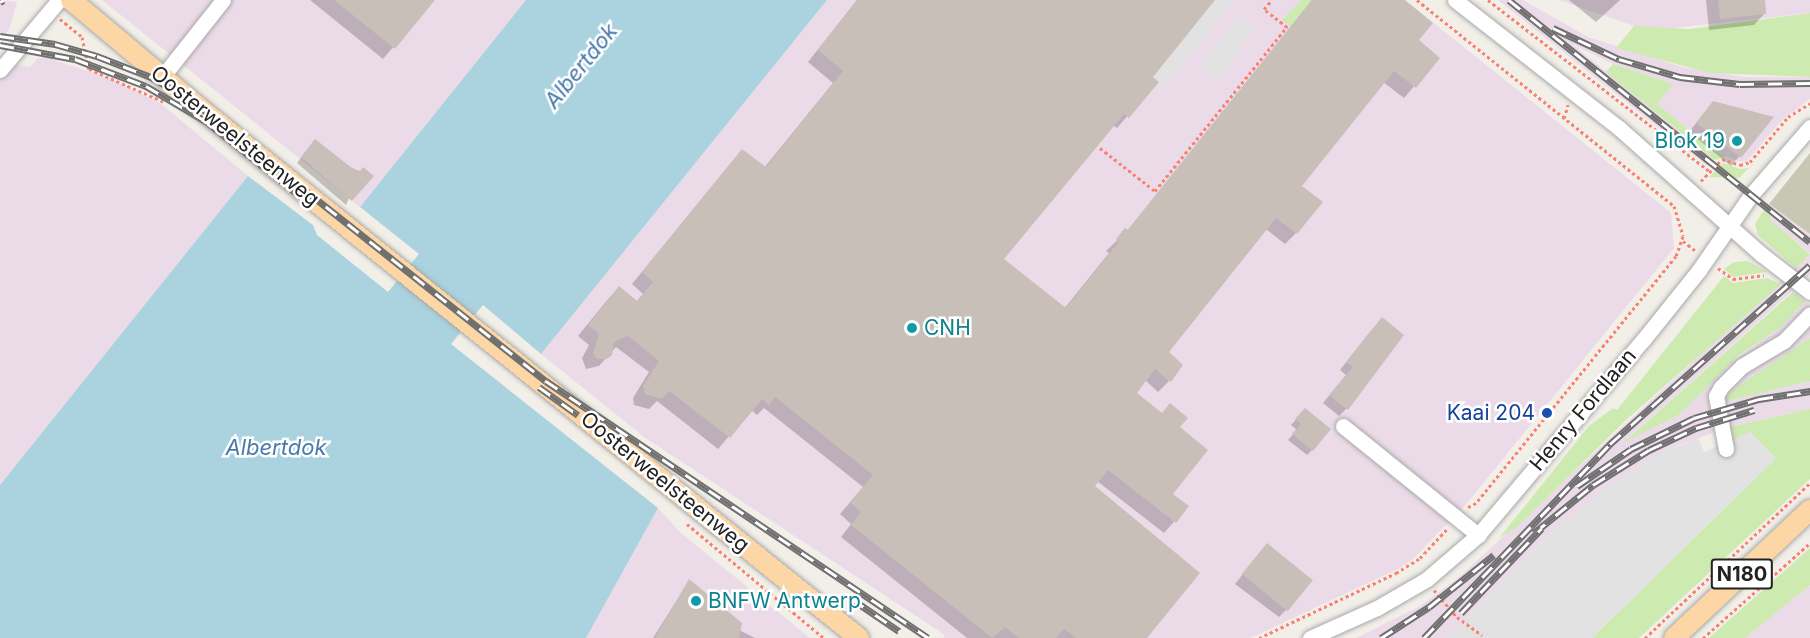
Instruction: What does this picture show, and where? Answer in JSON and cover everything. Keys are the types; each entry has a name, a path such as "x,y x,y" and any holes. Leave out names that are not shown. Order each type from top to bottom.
{"main road":[{"name":"Oosterweelsteenweg","path":"71,0 162,77 470,327 859,638"},
{"name":"N180","path":"1674,638 1810,510"}],"street":[{"path":"2,70 59,0"},
{"path":"162,77 223,0"},
{"path":"1455,0 1619,128 1728,225 1810,292"},
{"name":"Henry Fordlaan","path":"1310,638 1377,608 1427,579 1478,535 1706,259 1728,225 1810,127"},
{"path":"1726,449 1716,396 1720,387 1735,371 1784,341 1810,314"},
{"path":"1342,426 1478,535"}],"path":[{"path":"1100,148 1155,191 1287,27 1264,9 1272,0"},
{"path":"1259,638 1353,596 1414,561 1492,484 1676,256 1683,241 1677,210 1417,0"},
{"path":"1488,0 1709,171 1722,159 1746,165 1788,117 1810,103"},
{"path":"1683,241 1733,279 1768,275 1772,278 1785,273"},
{"path":"1645,638 1810,483"},
{"path":"684,519 824,638"},
{"path":"1703,638 1810,543"},
{"path":"1414,561 1448,609 1482,635"}],"shaded area":[{"path":"0,0 17,2 9,30 0,40"},
{"path":"102,0 526,0 360,207"},
{"path":"827,0 1405,0 1671,213 1674,248 1468,502 1413,559 1400,568 1251,638 943,638 945,635 644,437 541,354"},
{"path":"1215,0 1235,0 1165,86 1153,77"},
{"path":"1498,0 1523,0 1588,37 1682,67 1745,77 1810,77 1810,99 1782,120 1747,161 1740,162 1718,153 1657,104 1672,84 1613,64 1572,44 1715,160 1707,166"},
{"path":"1559,0 1810,0 1810,13 1664,29 1634,26"},
{"path":"1238,17 1255,30 1217,80 1200,67"},
{"path":"45,57 108,78 160,103 248,176 0,485 0,62 30,67 37,59"},
{"path":"1810,153 1810,234 1769,204"},
{"path":"1776,209 1810,234 1810,253 1768,219"},
{"path":"1810,254 1810,275 1625,441 1679,415 1722,369 1780,328 1805,301 1810,305 1810,338 1731,391 1723,401 1810,381 1810,409 1726,428 1677,446 1640,466 1548,535 1448,638 1356,638 1420,606 1457,579"},
{"path":"1750,432 1776,458 1592,638 1448,638 1548,535 1610,485 1658,455 1698,438 1704,452"},
{"path":"658,508 681,533 810,638 586,638"},
{"path":"1810,585 1810,638 1745,638"}],"green space":[{"path":"1302,0 1312,0 1291,27 1282,20"},
{"path":"1810,13 1810,77 1710,73 1616,48 1634,26 1689,29"},
{"path":"1613,64 1673,84 1657,104 1718,153 1727,156 1715,160 1606,72"},
{"path":"1723,163 1740,169 1749,168 1739,178 1709,177"},
{"path":"1765,208 1772,214 1769,219 1810,254 1796,268 1758,235 1755,224"},
{"path":"1748,261 1767,272 1733,277 1724,269 1734,262"},
{"path":"1724,276 1733,283 1767,278 1781,284 1627,419 1517,527 1499,538 1589,426 1613,408 1617,410"},
{"path":"1793,292 1805,301 1780,328 1739,355 1679,415 1623,443"},
{"path":"1810,338 1810,381 1722,402 1731,391"},
{"path":"1810,409 1810,479 1639,638 1592,638 1775,459 1750,432 1731,441 1726,428"},
{"path":"1810,548 1810,585 1745,638 1709,638"}],"water":[{"name":"Albertdok","path":"526,0 827,0 541,354 483,305 451,344 658,508 586,638 0,638 0,485 248,176 313,225 317,235 388,292 419,254 360,207"}],"building":[{"path":"334,0 435,0 395,49"},
{"name":"CNH","path":"857,0 1215,0 1153,77 1159,82 1129,118 1124,114 1004,259 1066,308 1119,241 1116,239 1125,228 1128,230 1312,0 1405,0 1433,23 1419,40 1440,58 1416,88 1394,71 1302,186 1323,202 1297,234 1276,218 1169,352 1183,365 1171,382 1155,369 1137,393 1162,413 1170,403 1188,418 1180,427 1208,450 1173,494 1189,506 1176,523 1108,470 1095,486 1200,573 1147,638 1076,638 1064,629 1056,638 1019,638 1005,627 992,638 851,525 861,512 850,502 873,475 775,397 769,405 762,399 730,438 669,391 662,399 645,394 643,386 659,361 628,336 614,342 612,355 607,359 597,359 593,353 599,334 588,325 619,286 637,301 653,282 642,272 742,149 766,167 843,71 818,50"},
{"path":"1718,0 1765,0 1766,14 1720,19"},
{"name":"Blok 19","path":"1713,101 1774,117 1741,158 1696,123"},
{"path":"315,139 353,169 360,171 363,167 374,176 352,201 301,157"},
{"path":"1382,317 1404,335 1348,410 1329,395 1353,367 1346,362"},
{"path":"1305,408 1331,429 1313,451 1292,434 1301,424 1295,419"},
{"path":"1267,543 1313,580 1288,611 1242,574"},
{"name":"BNFW Antwerp","path":"689,579 742,623 739,638 655,638"}],"railway":[{"path":"0,2 4,0"},
{"path":"1509,0 1810,242"},
{"path":"1553,28 1619,59 1680,77 1740,84 1810,83"},
{"path":"0,36 55,44 97,56 151,77 194,102 546,381 928,638"},
{"path":"0,45 75,59 146,86 207,122 309,203"},
{"path":"1424,638 1610,444 1810,265"},
{"path":"539,387 578,415"},
{"path":"1577,486 1631,449 1694,418 1759,399 1810,391"},
{"path":"1534,533 1593,485 1649,450 1696,428 1754,410"},
{"path":"1461,613 1542,528"},
{"path":"1381,638 1429,607 1494,555"},
{"path":"852,599 899,631"}],"place":[{"name":"Blok 19","path":"1737,141"},
{"name":"CNH","path":"912,328"},
{"name":"Kaai 204","path":"1547,413"},
{"name":"BNFW Antwerp","path":"696,601"}]}
